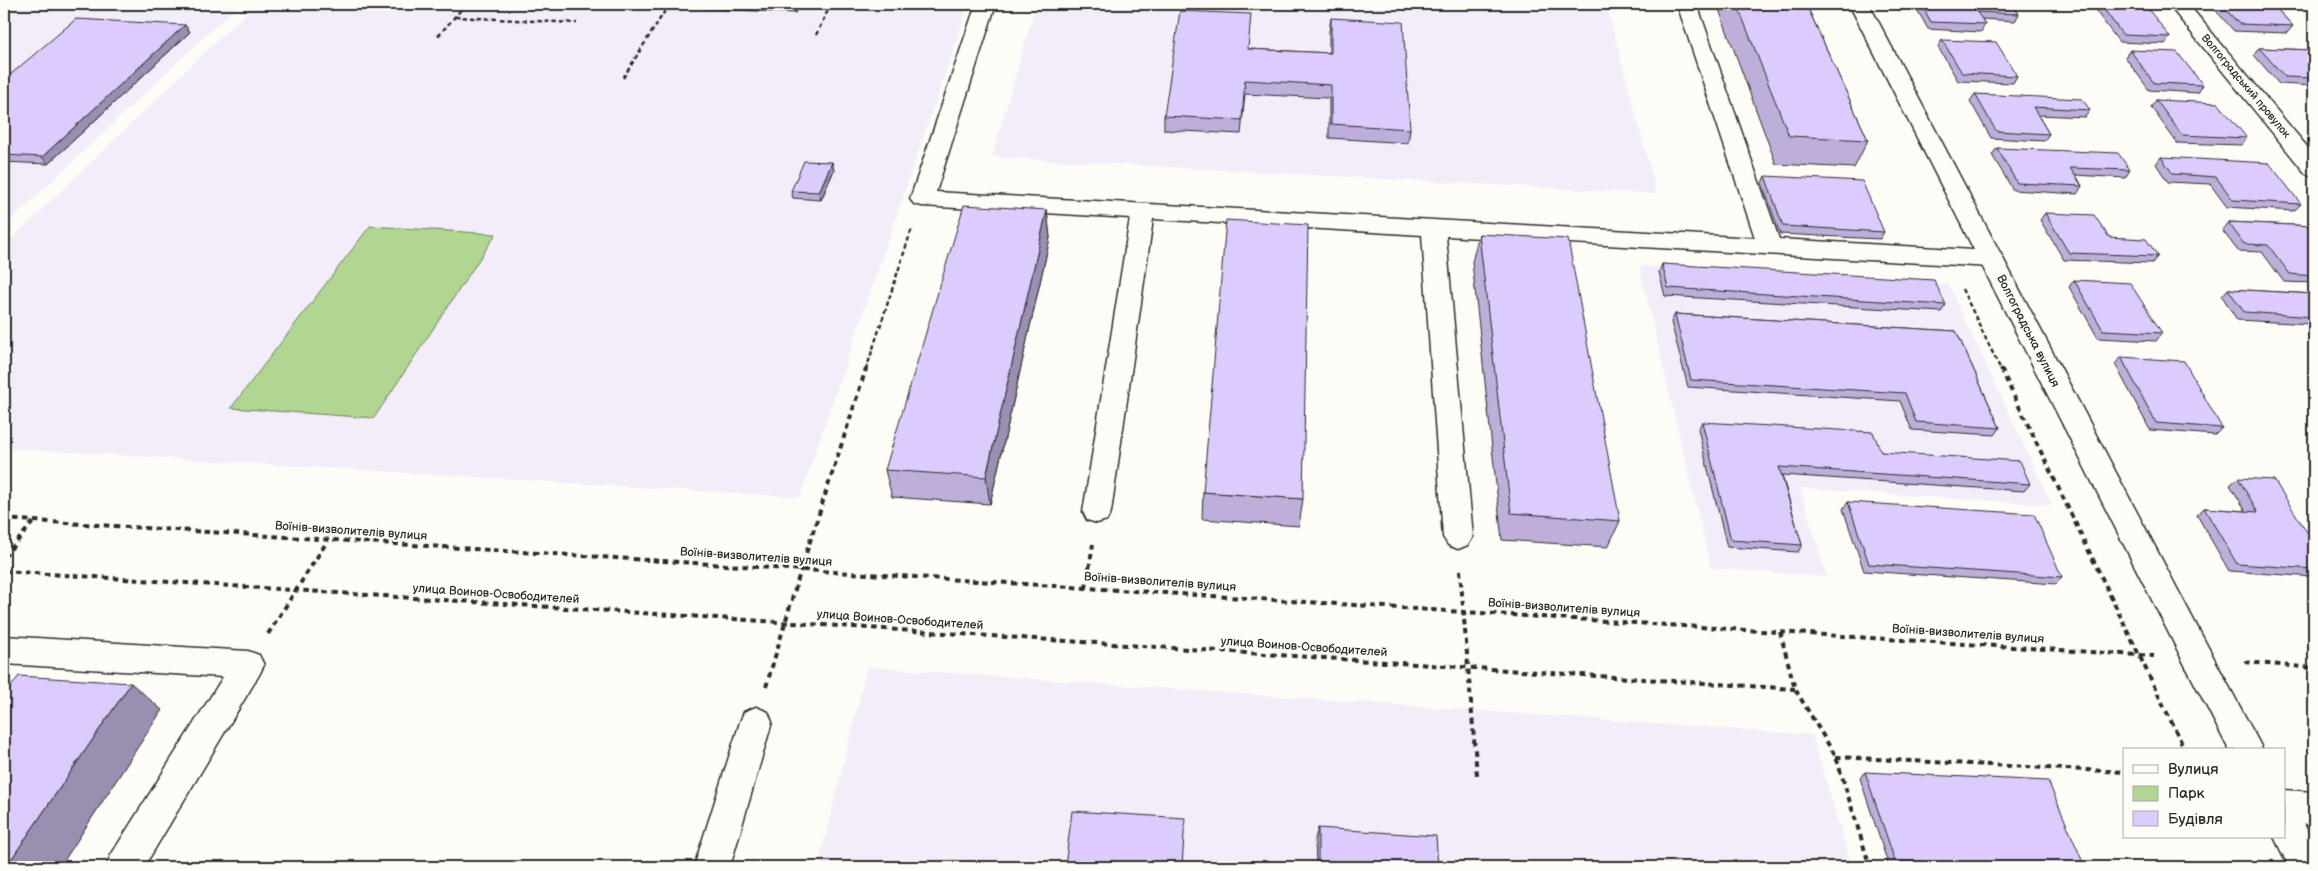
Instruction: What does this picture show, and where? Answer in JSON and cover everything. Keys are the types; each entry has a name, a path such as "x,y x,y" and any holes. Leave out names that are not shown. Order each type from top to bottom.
{"street":[{"path":"986,4 922,199 1991,260"},
{"path":"1687,4 1770,247"},
{"name":"Волгоградська вулиця","path":"1859,4 2245,748"},
{"name":"Волгоградський провулок","path":"2178,4 2314,168"},
{"path":"1098,512 1143,212"},
{"path":"1433,228 1458,537"},
{"path":"4,650 248,665 124,867"},
{"path":"712,867 756,722"},
{"path":"2286,806 2314,808"},
{"path":"2286,826 2308,867"}],"path":[{"path":"438,36 466,4"},
{"path":"816,35 831,4"},
{"path":"623,78 668,6"},
{"path":"455,17 577,23"},
{"path":"756,722 801,569 922,199"},
{"path":"1947,257 2184,748"},
{"path":"1086,588 1098,512"},
{"name":"Воїнів-визволителів вулиця","path":"4,519 2139,655 2314,668"},
{"path":"4,557 34,520"},
{"path":"1458,537 1477,775"},
{"path":"248,665 328,540"},
{"name":"улица Воинов-Освободителей","path":"4,571 1795,689"},
{"path":"1780,632 1795,689 1836,757 1870,867"},
{"path":"1836,757 2123,772"}],"shaded area":[{"path":"4,4 239,4 4,227"},
{"path":"255,4 969,4 800,497 4,448 4,246"},
{"path":"1036,4 1606,4 1657,194 992,157"},
{"path":"1639,266 1948,284 2052,505 1800,488 1827,577 1711,568"},
{"path":"867,667 1812,735 1852,867 818,867"}],"green space":[{"path":"370,226 496,234 374,418 231,408"}],"building":[{"path":"1737,4 1806,4 1868,140 1789,136"},
{"path":"1921,4 2012,4 2019,14 1977,12 1985,24 1931,22"},
{"path":"2100,4 2145,5 2170,37 2123,35"},
{"path":"2221,4 2272,4 2293,26 2239,24"},
{"path":"1180,11 1251,14 1248,49 1331,53 1331,18 1403,22 1410,129 1331,124 1331,85 1245,80 1242,120 1164,116"},
{"path":"76,19 185,25 42,157 4,155 4,80"},
{"path":"1942,40 1996,42 2017,76 1962,73"},
{"path":"2259,48 2314,50 2314,78 2285,77"},
{"path":"2130,50 2177,52 2203,85 2154,83"},
{"path":"1975,94 2082,99 2090,110 2033,107 2049,134 1996,131"},
{"path":"2156,100 2218,103 2247,138 2182,135"},
{"path":"1997,148 2118,153 2130,170 2070,168 2082,186 2017,183"},
{"path":"2161,157 2269,163 2301,204 2233,200 2216,177 2173,174"},
{"path":"804,161 832,162 819,192 791,191"},
{"path":"1765,176 1862,181 1884,232 1783,226"},
{"path":"964,205 1047,210 986,477 885,470"},
{"path":"2045,213 2094,215 2109,237 2146,239 2158,256 2069,253"},
{"path":"1226,220 1308,225 1303,499 1203,492"},
{"path":"2228,222 2314,226 2314,276 2290,274 2268,245 2244,244"},
{"path":"1479,234 1568,239 1620,521 1511,513"},
{"path":"1662,264 1934,280 1946,305 1668,288"},
{"path":"2074,280 2130,283 2162,333 2103,330"},
{"path":"2228,289 2314,294 2314,317 2244,312"},
{"path":"1675,314 1956,331 2000,428 1916,422 1905,393 1691,380"},
{"path":"2121,357 2184,361 2222,428 2156,423"},
{"path":"1702,422 1873,432 1881,452 2020,461 2030,484 1779,467 1802,545 1731,540"},
{"path":"2238,478 2274,480 2314,543 2314,569 2237,564 2204,508 2258,512"},
{"path":"1848,502 2034,514 2062,577 1869,564"},
{"path":"19,676 131,683 6,867 4,867 4,696"},
{"path":"1865,772 2048,781 2085,867 2011,867 1895,861"},
{"path":"1072,811 1185,818 1182,867 1065,867"},
{"path":"1318,828 1436,836 1438,867 1318,867"}]}
